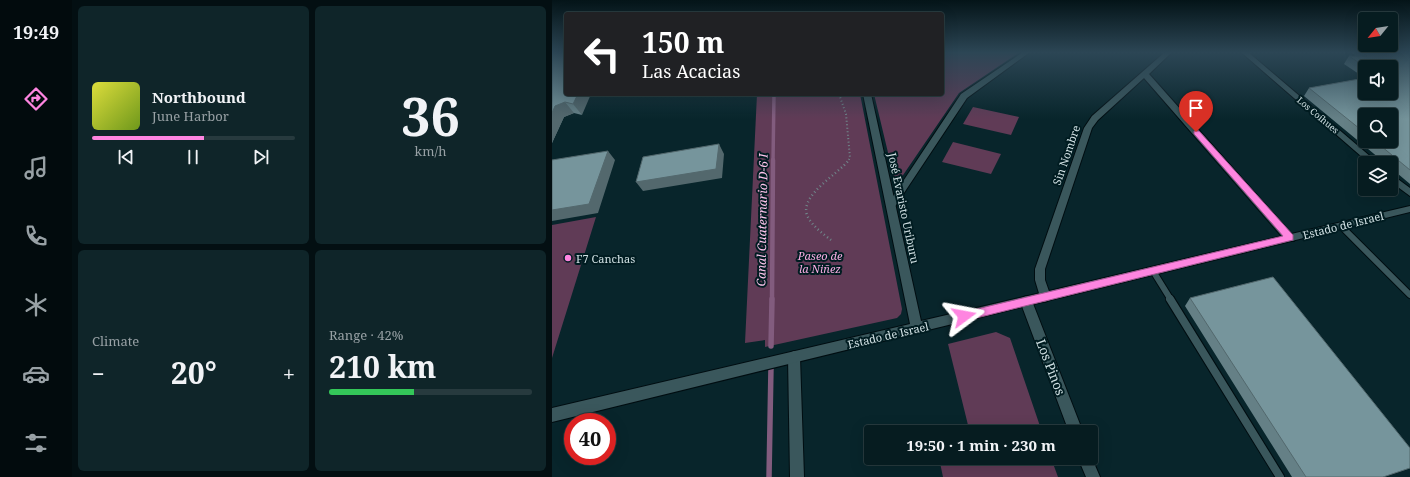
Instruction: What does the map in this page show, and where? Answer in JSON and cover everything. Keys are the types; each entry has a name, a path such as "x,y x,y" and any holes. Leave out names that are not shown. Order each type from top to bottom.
{"street":[{"path":"891,206 964,96 995,74"},
{"path":"1144,74 1290,238"},
{"name":"Sin Nombre","path":"1045,297 1040,280 1042,263 1088,128 1095,118 1144,74"},
{"name":"Los Coíhues","path":"1270,74 1366,156"},
{"name":"José Evaristo Uriburu","path":"867,96 917,328"},
{"path":"1398,183 1410,193"},
{"name":"Estado de Israel","path":"552,415 1410,209"},
{"name":"Los Pinos","path":"1026,301 1073,425"},
{"path":"794,357 797,477"},
{"path":"1088,465 1093,477"}],"lane":[{"path":"1341,226 1410,295"},
{"path":"1153,271 1280,477"}],"path":[{"path":"831,240 808,217 807,211 810,198 850,158 846,114 840,96"}],"green space":[{"path":"944,74 987,74 959,93 899,181 895,182 874,96 944,96"},
{"name":"Paseo de la Niñez","path":"757,96 860,96 902,309 901,314 897,318 765,347 765,340 745,343"},
{"path":"973,107 1019,117 1011,135 963,124"},
{"path":"953,142 1001,154 991,174 942,162"},
{"name":"F7 Canchas","path":"596,217 552,358 552,225"},
{"path":"996,332 1010,338 1040,425 968,425 948,344"},
{"path":"940,465 1054,465 1058,477 943,477"}],"building":[{"path":"552,74 564,74 564,96 577,96 573,104 565,102 555,106 552,113"},
{"path":"1398,74 1410,74 1410,170 1398,160 1398,156 1393,156 1383,148 1398,148 1398,108 1358,108 1358,127 1309,88 1358,79 1358,100 1398,100"},
{"path":"719,144 716,169 636,182 643,157"},
{"path":"608,151 589,204 552,210 552,160"},
{"path":"1273,277 1410,448 1410,468 1383,477 1306,477 1190,298"}],"waterway":[{"name":"Canal Cuaternario D-6 I","path":"773,161 774,96"},
{"name":"Canal Cuaternario D-6 I","path":"772,300 773,160"},
{"name":"Canal Cuaternario D-6 I","path":"771,346 772,299"},
{"name":"Canal Cuaternario D-6 I","path":"769,477 771,367"}],"place":[{"name":"F7 Canchas","path":"568,258"}],"route":[{"path":"964,316 1290,238 1196,132"}]}
